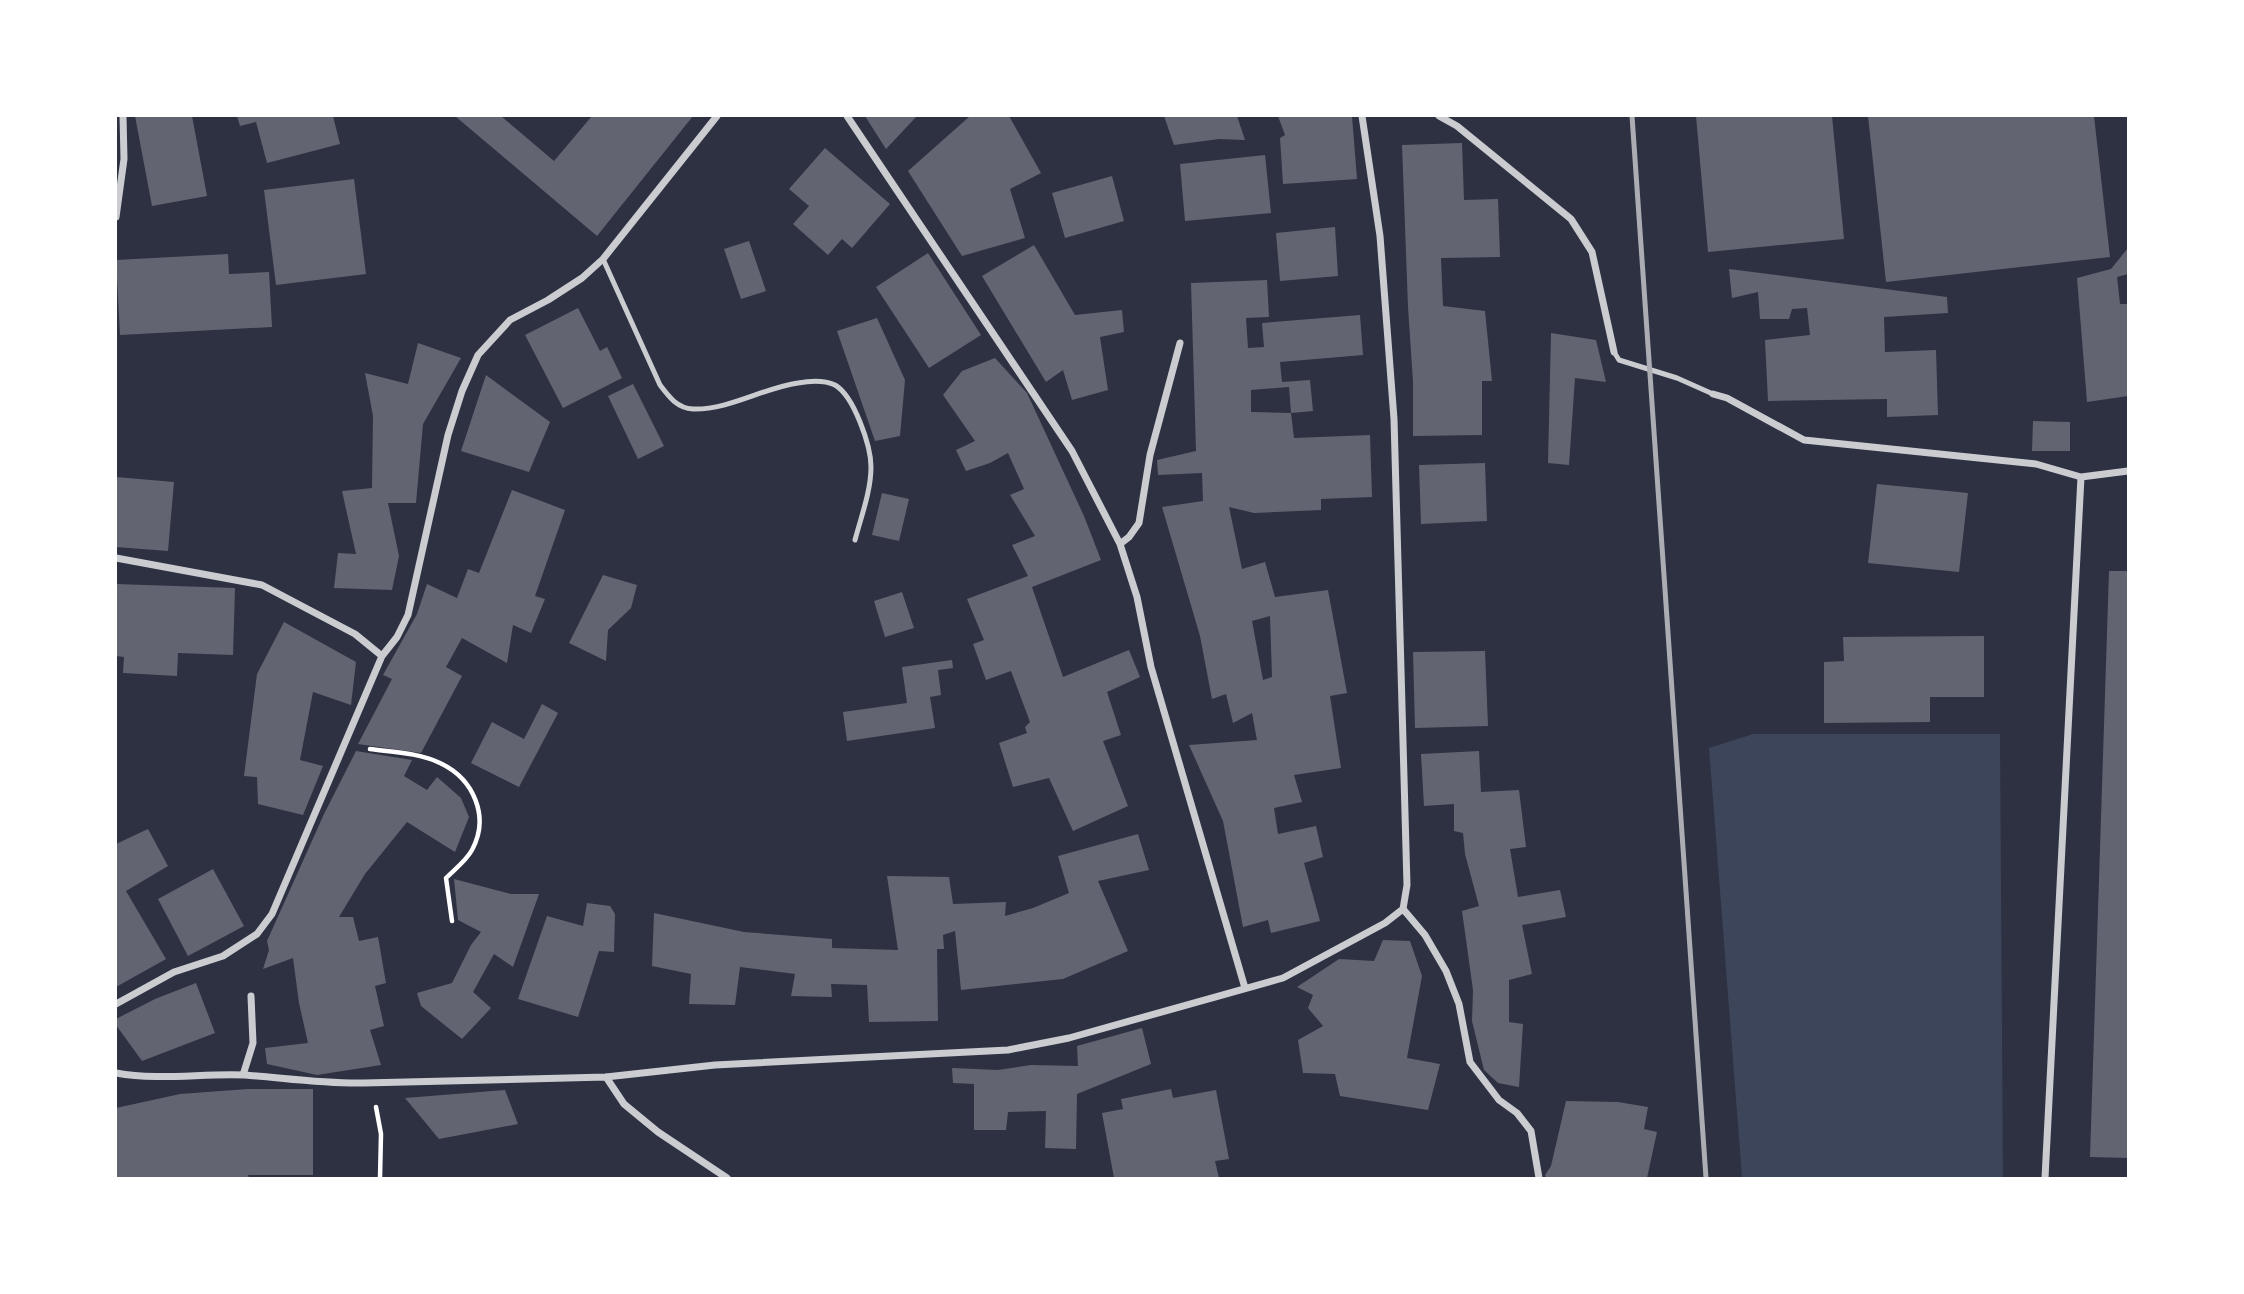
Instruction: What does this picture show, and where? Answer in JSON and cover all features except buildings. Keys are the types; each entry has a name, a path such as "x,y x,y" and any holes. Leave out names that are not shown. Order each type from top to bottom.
{"street":[{"path":"116,216 124,159 123,116"},
{"path":"116,1004 174,972 223,956 257,933 272,914 382,656 397,637 408,615 448,435 462,391 478,355 510,320 582,278 603,259 717,116"},
{"path":"847,116 1072,451 1119,544 1137,597 1152,667 1245,988"},
{"path":"116,1073 140,1078 243,1075 330,1084 606,1077 715,1065 1008,1050 1069,1038 1283,978 1385,923 1403,909 1407,885 1394,419 1380,236 1362,116"},
{"path":"1438,116 1457,126 1571,219 1592,252 1614,352"},
{"path":"1119,544 1129,537 1139,523 1150,455 1180,343"},
{"path":"1713,394 1727,398 1804,440 2036,464 2081,477 2129,471"},
{"path":"2045,1178 2081,477"},
{"path":"116,558 262,585 355,634 382,656"},
{"path":"1403,909 1425,935 1446,971 1459,1004 1470,1062 1499,1100 1517,1113 1531,1131 1539,1178"},
{"path":"243,1075 253,1043 251,996"},
{"path":"606,1077 624,1104 658,1132 727,1178"}],"lane":[{"path":"603,259 660,385 674,403 692,409 721,405 797,383 823,382 837,386 853,405 866,439 871,466 855,540"},
{"path":"1614,352 1619,360 1677,378 1713,394"}],"path":[{"path":"345,745 424,757 442,763 464,781 469,789 479,806 481,828 465,860 446,878 452,921"},
{"path":"364,1083 377,1109 382,1161 380,1178"}],"shaded area":[{"path":"1753,734 2000,734 2003,1178 1742,1178 1709,748"}],"railway":[{"path":"1632,116 1706,1178"}]}
